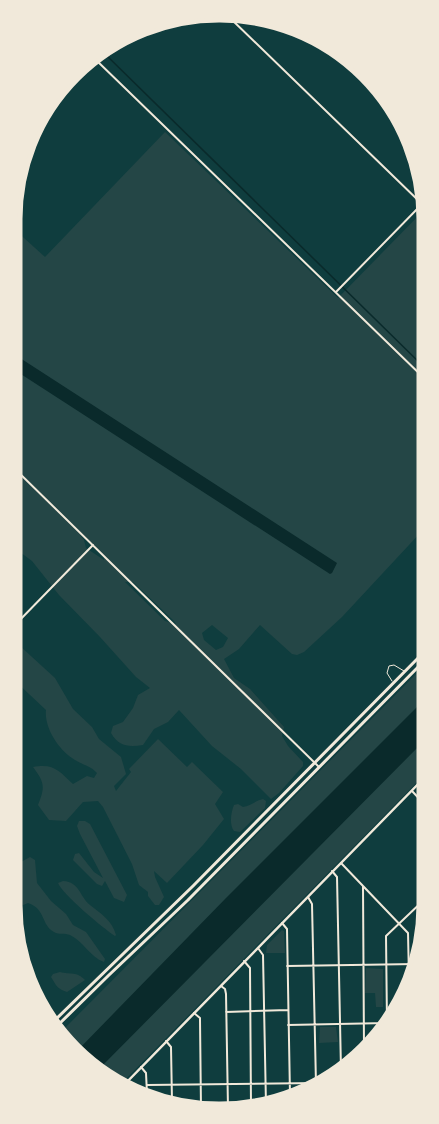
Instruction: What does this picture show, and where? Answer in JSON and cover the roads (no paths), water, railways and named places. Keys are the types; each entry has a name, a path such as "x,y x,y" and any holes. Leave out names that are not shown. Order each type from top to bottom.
{"main road":[{"path":"56,1019 194,886 419,657"},
{"path":"59,1024 109,974 188,900 419,666"}],"street":[{"path":"232,20 418,198"},
{"path":"98,61 419,373"},
{"path":"336,291 419,207"},
{"path":"20,474 319,767"},
{"path":"20,620 93,546"},
{"path":"127,1081 419,784"},
{"path":"412,791 419,798"},
{"path":"341,862 408,933 408,968"},
{"path":"332,871 337,877 341,1063"},
{"path":"363,886 362,964 364,1043"},
{"path":"308,896 312,904 316,1079"},
{"path":"387,1012 386,936 417,907"},
{"path":"282,923 287,929 290,1091"},
{"path":"258,947 263,955 266,1098"},
{"path":"244,961 250,968 251,1101"},
{"path":"288,966 408,964"},
{"path":"221,986 226,992 228,1104"},
{"path":"226,1012 288,1010"},
{"path":"194,1012 200,1018 201,1103"},
{"path":"288,1025 380,1023"},
{"path":"166,1042 171,1047 172,1098"},
{"path":"140,1067 146,1073 147,1090"},
{"path":"147,1085 308,1083"}],"lane":[{"path":"398,688 387,673 389,666 394,665 405,672"}],"waterway":[{"path":"107,56 419,362"}]}
